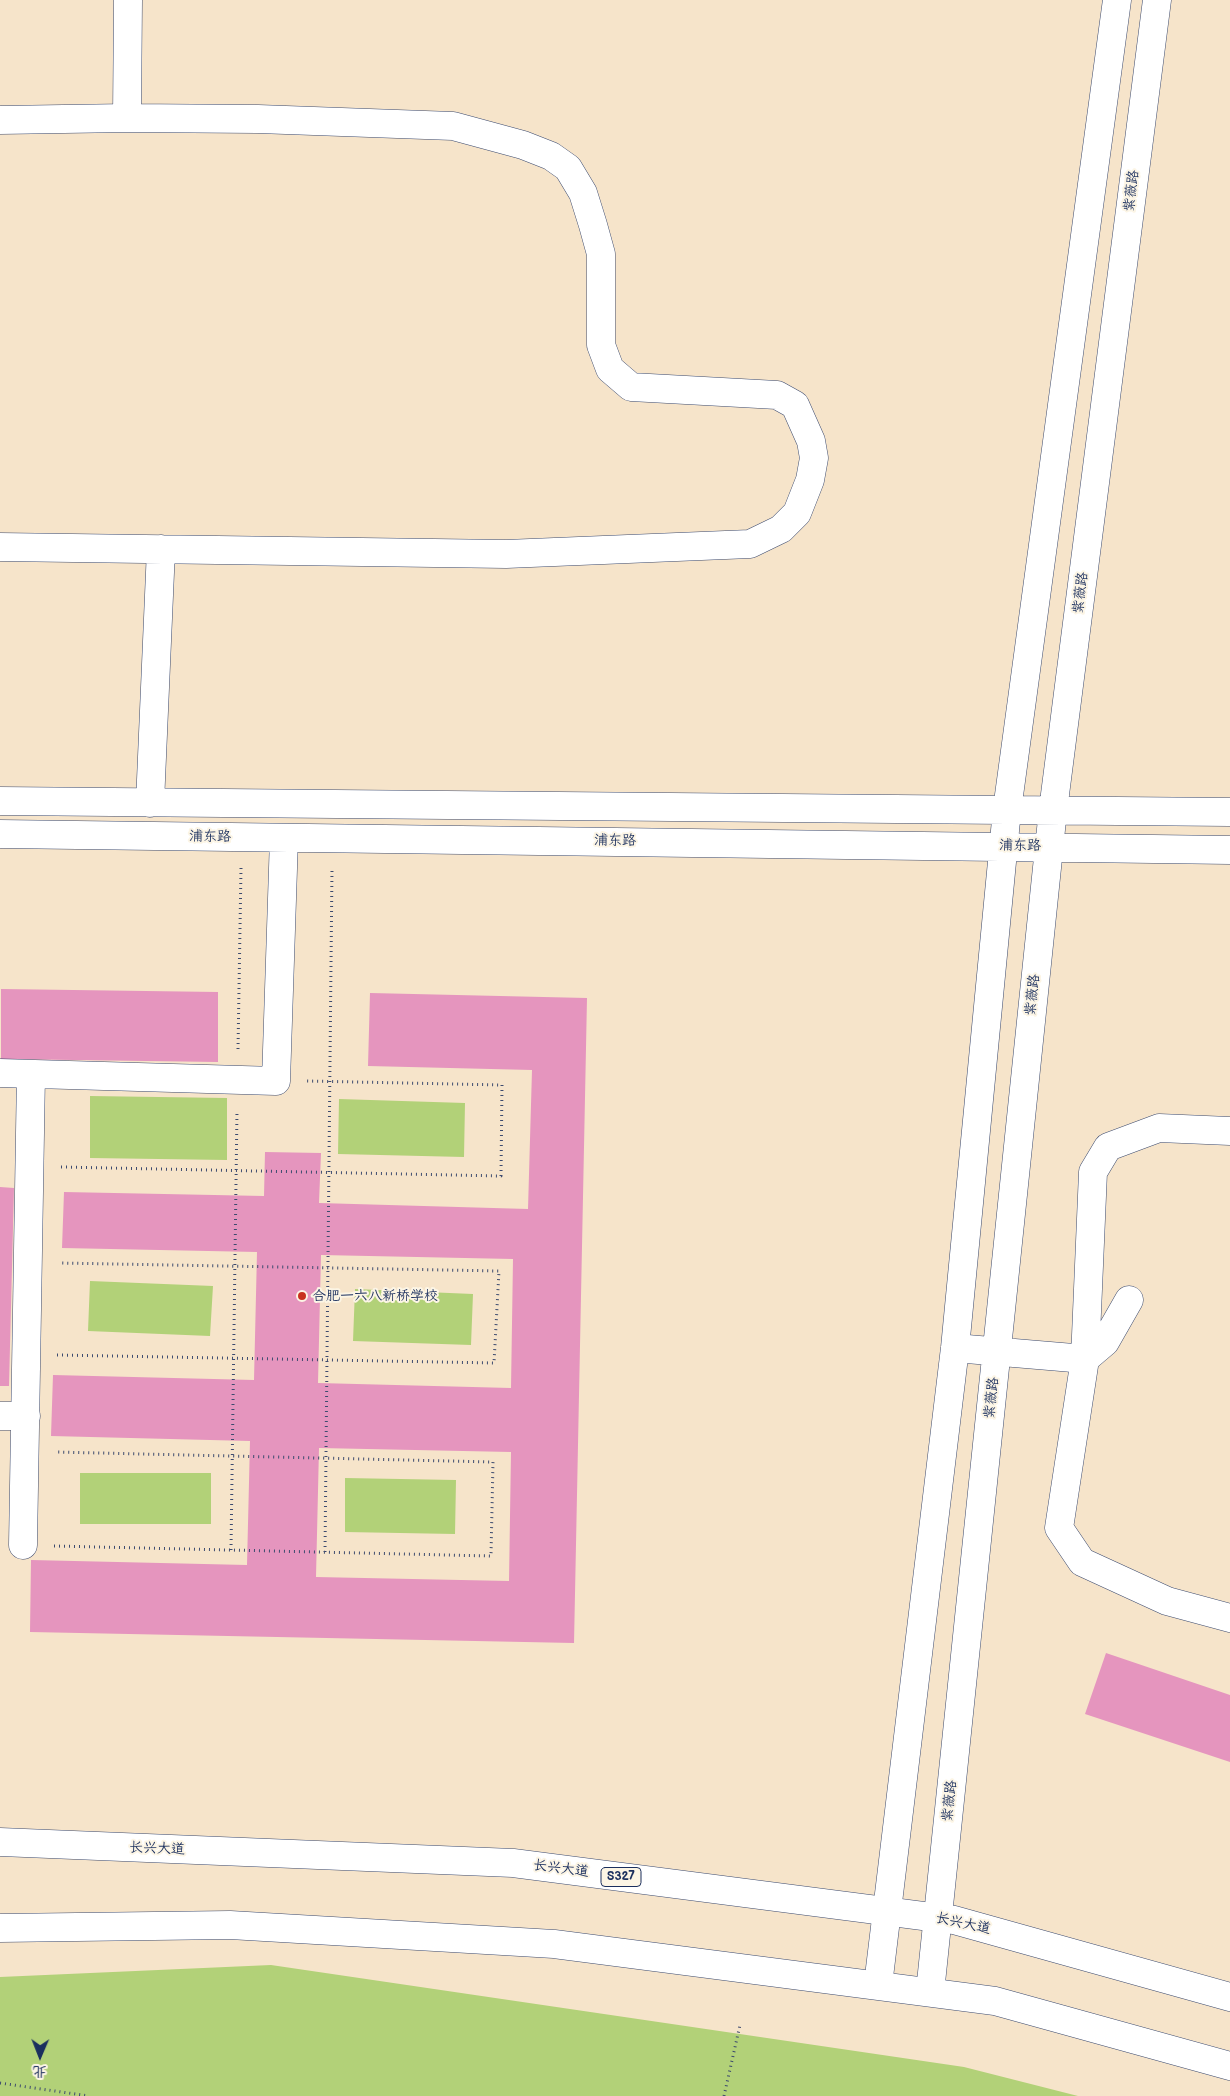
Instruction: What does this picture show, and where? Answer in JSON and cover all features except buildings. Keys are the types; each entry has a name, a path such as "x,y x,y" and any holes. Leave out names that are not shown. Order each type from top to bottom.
{"street":[{"path":"127,118 128,0"},
{"path":"878,1986 955,1348 1007,810 1117,0"},
{"name":"紫薇路","path":"930,1992 1053,810 1157,0"},
{"path":"0,120 127,118 258,119 453,126 523,145 551,156 568,168 582,193 593,225 601,254 601,345 610,369 631,387 777,395 796,405 811,442 814,458 810,480 797,513 781,529 750,544 506,554 0,547"},
{"path":"150,803 161,549"},
{"path":"0,801 1230,812"},
{"name":"浦东路","path":"0,834 1230,850"},
{"path":"0,1073 276,1081 284,838"},
{"path":"24,1545 25,1451 13,1416 27,1355 31,1074"},
{"path":"1230,1131 1159,1128 1108,1147 1093,1172 1086,1359 1059,1528 1082,1562 1167,1601 1230,1618"},
{"path":"955,1348 1086,1359 1106,1342 1129,1300"},
{"name":"长兴大道","path":"0,1842 513,1863 954,1920 1230,1997"},
{"path":"0,1928 230,1925 554,1944 994,2001 1230,2066"}],"path":[{"path":"231,1550 242,837"},
{"path":"325,1552 332,838"},
{"path":"30,1166 501,1176 502,1085 276,1081"},
{"path":"27,1355 494,1363 500,1271 28,1262"},
{"path":"24,1545 491,1556 493,1462 25,1451"},
{"path":"724,2096 740,2026"},
{"path":"0,2083 89,2096"}],"green space":[{"path":"90,1096 227,1098 227,1160 90,1158"},
{"path":"339,1099 465,1103 464,1157 338,1154"},
{"path":"90,1281 213,1286 210,1336 88,1331"},
{"path":"355,1289 473,1294 471,1345 353,1341"},
{"path":"80,1473 211,1473 211,1524 80,1524"},
{"path":"345,1478 456,1480 455,1534 345,1532"},
{"path":"271,1965 964,2067 1078,2096 0,2096 0,1977"}],"place":[{"name":"合肥一六八新桥学校","path":"302,1296"}]}
